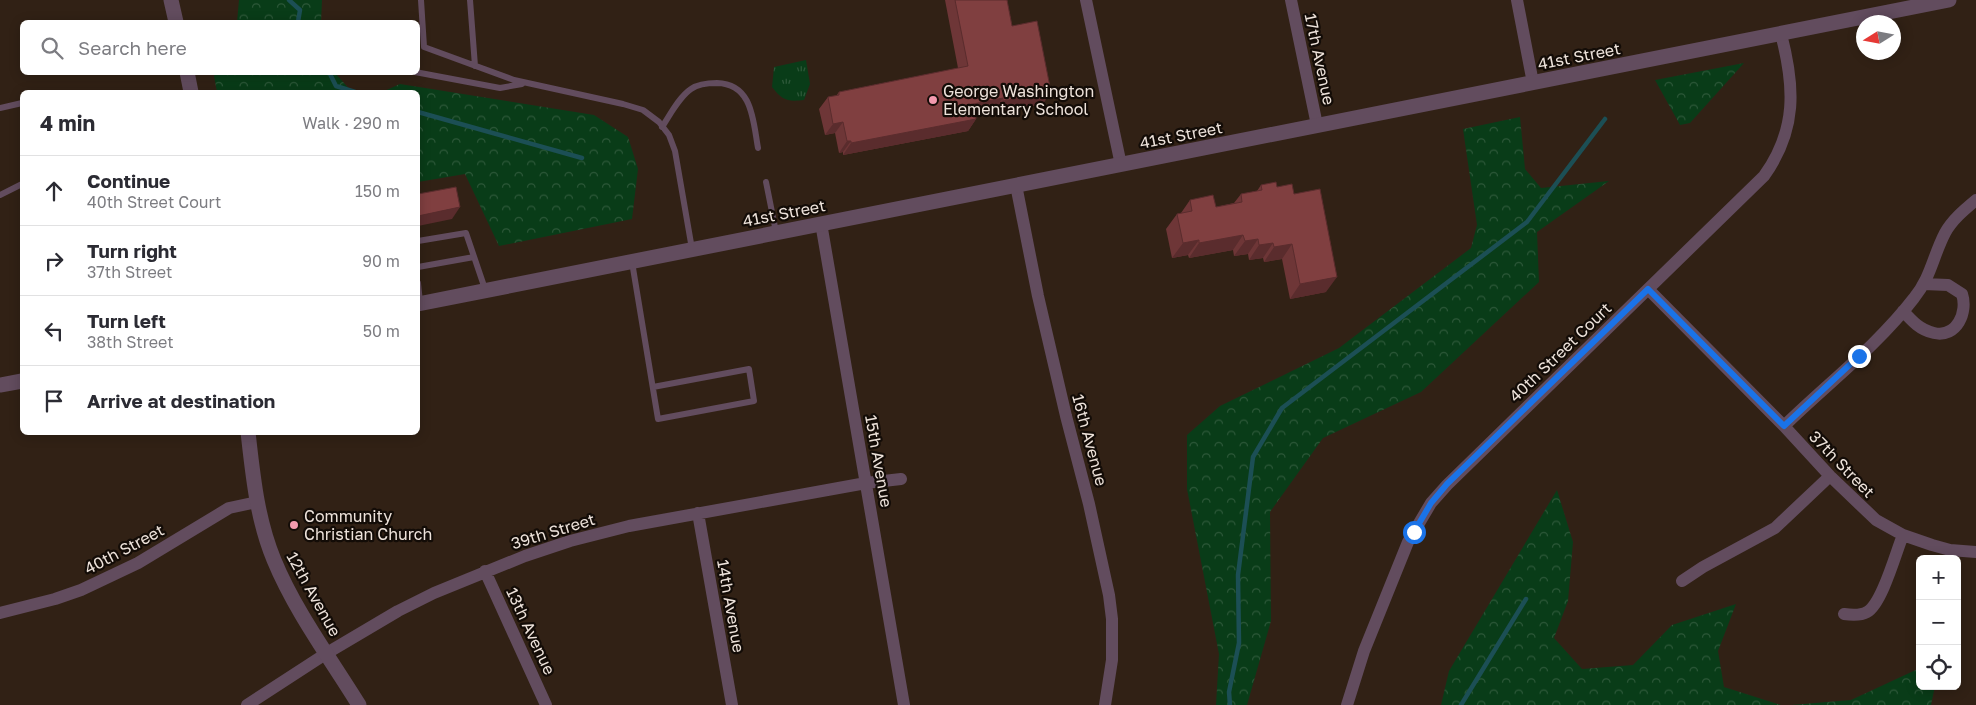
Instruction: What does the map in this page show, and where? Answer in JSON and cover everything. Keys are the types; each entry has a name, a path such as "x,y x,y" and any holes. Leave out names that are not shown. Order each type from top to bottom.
{"street":[{"path":"171,0 176,20"},
{"path":"1086,0 1121,165"},
{"name":"17th Avenue","path":"1291,0 1317,125"},
{"path":"1516,0 1533,83"},
{"name":"41st Street","path":"420,302 1121,165 1949,0"},
{"name":"40th Street Court","path":"1347,705 1364,652 1408,542 1431,503 1447,484 1764,176 1773,164 1786,136 1792,106 1786,54 1781,34"},
{"path":"188,75 191,90"},
{"name":"16th Avenue","path":"1016,185 1038,296 1066,416 1090,504 1109,595 1112,619 1112,660 1105,705"},
{"path":"1784,426 1873,343 1903,311 1928,278 1946,232 1956,219 1976,200"},
{"name":"15th Avenue","path":"821,223 904,705"},
{"path":"1903,311 1913,323 1936,334 1952,330 1956,326 1965,311 1965,302 1962,294 1948,285 1924,284"},
{"name":"37th Street","path":"1648,289 1784,426 1830,476 1876,520 1903,535 1950,550 1976,552"},
{"path":"0,385 20,380"},
{"name":"12th Avenue","path":"248,435 257,502 262,526 273,559 292,598 360,705"},
{"path":"1682,581 1703,567 1775,528 1830,476"},
{"name":"39th Street","path":"247,705 326,653 398,611 486,571 570,541 629,526 698,513 866,483 901,479"},
{"name":"40th Street","path":"0,613 82,590 138,563 230,508 257,502"},
{"name":"14th Avenue","path":"698,513 732,705"},
{"path":"1844,614 1857,615 1867,612 1874,606 1884,587 1903,535"},
{"name":"13th Avenue","path":"486,571 546,705"}],"lane":[{"path":"421,0 420,43 424,47 514,80 643,110 662,127 669,135 675,151 692,248"},
{"path":"470,0 475,66"},
{"path":"420,73 500,88 526,83"},
{"path":"662,127 690,89 706,83 723,83 735,87 743,94 752,112 758,148"},
{"path":"0,108 20,103"},
{"path":"766,182 776,232"},
{"path":"0,195 20,185"},
{"path":"420,242 443,240 466,232 484,289"},
{"path":"420,267 474,257"},
{"path":"632,260 652,387 658,419 754,401 748,369 652,387"}],"green space":[{"path":"239,0 322,0 321,20 237,20"},
{"path":"806,60 810,84 804,100 793,101 785,99 772,87 774,67"},
{"path":"1744,63 1690,123 1680,125 1655,80"},
{"path":"337,75 350,90 217,90 214,76"},
{"path":"400,84 594,115 628,137 638,169 632,219 499,246 465,174 420,182 420,90 386,90"},
{"path":"1520,117 1525,169 1541,188 1609,181 1537,232 1539,282 1421,392 1323,438 1270,512 1271,621 1247,705 1216,705 1219,654 1187,489 1187,435 1220,406 1339,348 1471,248 1477,225 1463,129"},
{"path":"1557,490 1573,542 1568,601 1554,638 1582,669 1633,665 1672,625 1736,604 1718,651 1724,687 1781,705 1441,705 1449,671"},
{"path":"1916,670 1916,690 1934,690 1931,705 1791,705 1851,700"}],"building":[{"path":"955,0 1007,0 1012,26 1037,21 1051,92 1003,101 1003,98 973,104 976,119 851,143 851,141 847,141 843,122 833,124 828,97 839,95 839,92 968,66"},
{"path":"1276,182 1277,187 1292,184 1294,194 1320,189 1337,277 1300,284 1292,244 1274,247 1273,243 1259,245 1258,239 1245,241 1243,235 1199,243 1199,240 1183,243 1177,214 1192,211 1190,200 1213,195 1216,207 1242,202 1241,194 1262,190 1261,185"},
{"path":"456,187 460,207 420,216 420,194"}],"waterway":[{"path":"289,0 300,10 298,20"},
{"path":"330,75 336,86 349,90"},
{"path":"420,113 582,158"},
{"path":"1230,705 1229,692 1239,643 1238,575 1253,457 1282,408 1527,222 1605,119"},
{"path":"1461,705 1526,599"}],"place":[{"name":"George Washington Elementary School","path":"933,100"},
{"name":"Community Christian Church","path":"294,525"}],"route":[{"path":"1414,532 1431,503 1447,484 1648,289 1784,426 1859,356"}]}
